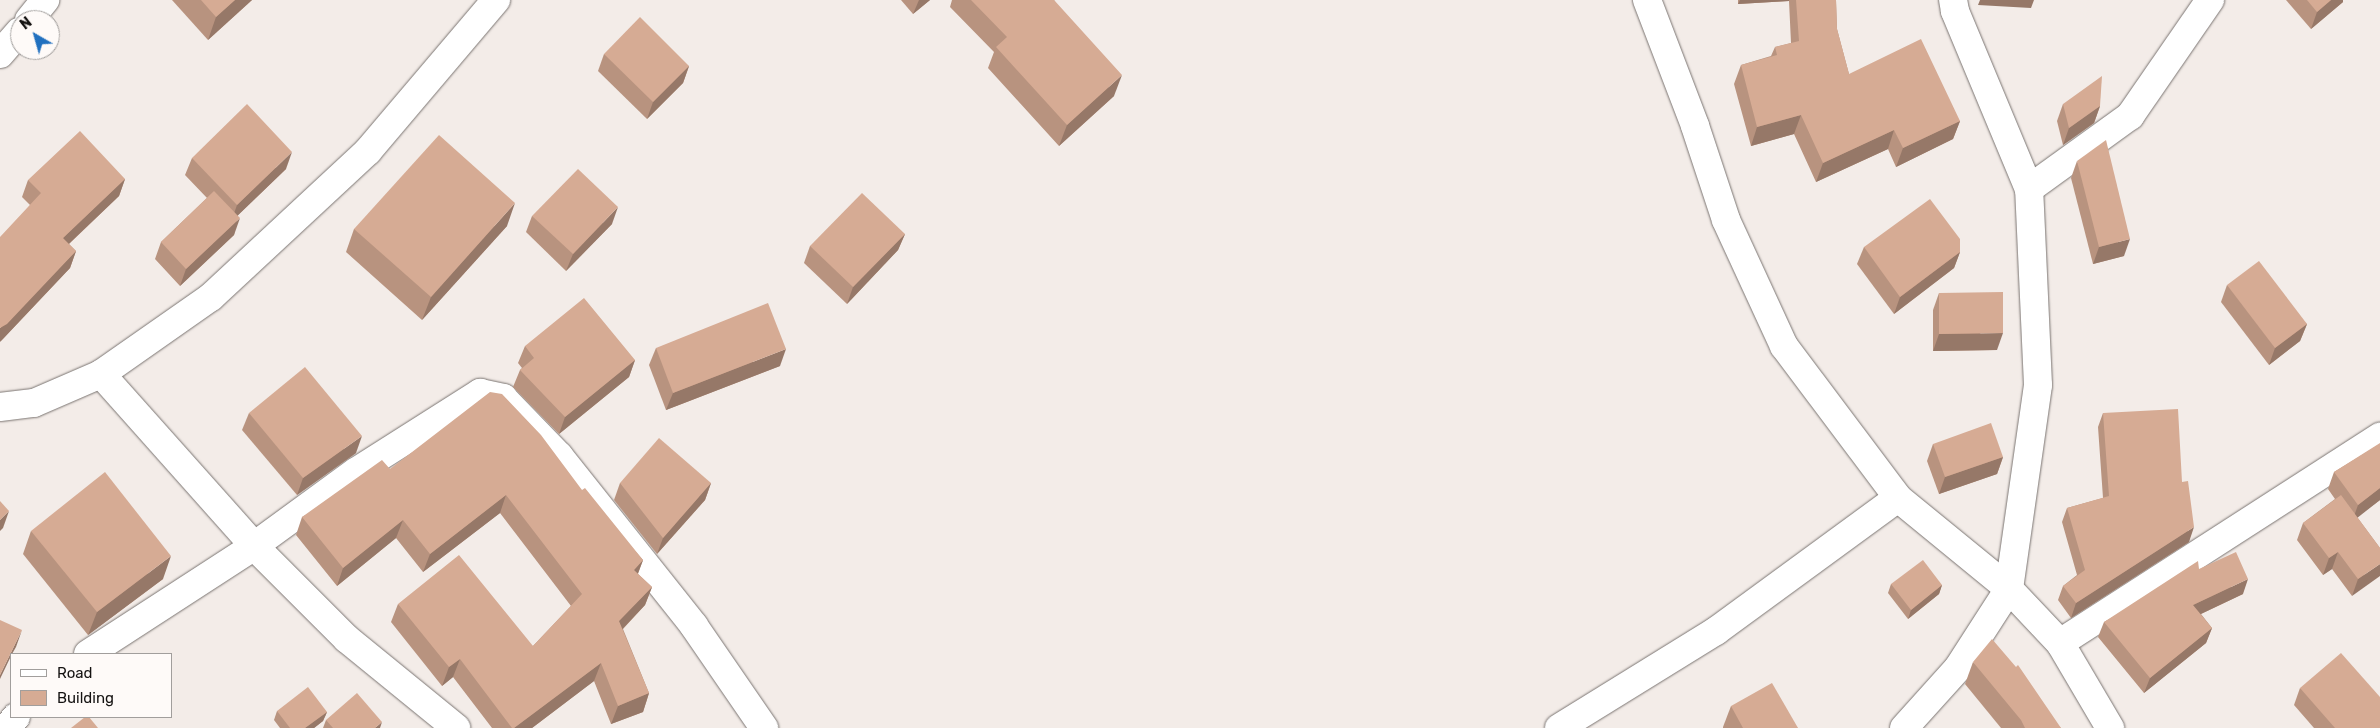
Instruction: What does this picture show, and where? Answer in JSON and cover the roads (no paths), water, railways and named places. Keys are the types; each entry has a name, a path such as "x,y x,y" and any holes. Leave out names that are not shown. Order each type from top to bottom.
{"street":[{"path":"37,10 45,0"},
{"path":"0,407 34,403 101,374 211,297 368,150 496,0"},
{"path":"1647,0 1695,126 1726,220 1784,346 1898,498 2009,589 2060,643 2110,728"},
{"path":"1904,728 1958,668 2009,589 2038,385 2029,189 1955,11 1953,0"},
{"path":"2029,189 2130,116 2210,0"},
{"path":"0,54 10,42"},
{"path":"101,374 254,546 347,639 456,728"},
{"path":"90,653 254,546 357,471 455,406 480,393 503,398 559,456 663,588 764,728"},
{"path":"2060,643 2380,437"},
{"path":"1559,728 1716,631 1898,498"},
{"path":"7,728 15,718"}]}
